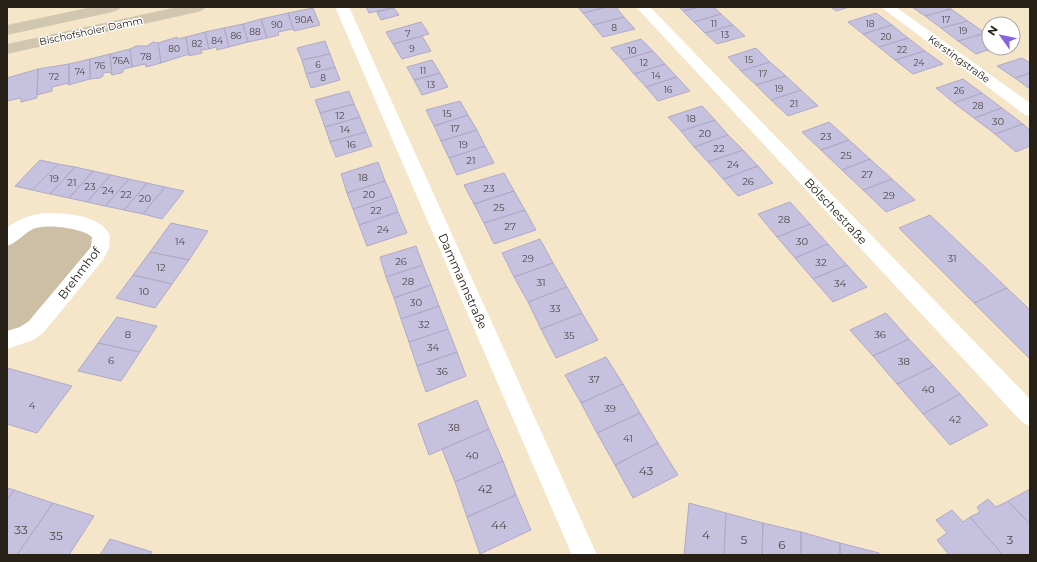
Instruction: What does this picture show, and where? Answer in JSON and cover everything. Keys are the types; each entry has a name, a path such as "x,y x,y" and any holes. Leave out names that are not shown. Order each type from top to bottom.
{"main road":[{"name":"Bischofsholer Damm","path":"7,30 113,7"},
{"name":"Bischofsholer Damm","path":"7,49 198,7"}],"street":[{"name":"Dammannstraße","path":"342,7 585,555"},
{"name":"Bölschestraße","path":"643,7 1030,415"},
{"name":"Kerstingstraße","path":"888,7 1030,111"},
{"name":"Brehmhof","path":"7,239 27,224 46,218 90,227 101,235 102,241 96,255 44,319 26,334 7,340"}],"shaded area":[{"path":"52,223 90,233 95,243 34,322 7,334 7,244 19,232"}],"building":[{"path":"366,7 391,7 391,8 369,13"},
{"path":"578,7 607,7 583,13"},
{"path":"607,7 616,7 624,17 593,25 583,13"},
{"path":"679,7 699,7 683,11"},
{"path":"699,7 714,7 721,14 694,22 683,11"},
{"path":"831,7 849,7 836,11"},
{"path":"912,7 949,7 951,9 925,16"},
{"path":"313,8 320,25 294,31 288,13"},
{"path":"394,8 399,15 381,20 377,12"},
{"path":"951,9 968,21 941,28 925,16"},
{"path":"288,13 293,29 278,32 279,35 267,38 261,19"},
{"path":"876,13 892,25 863,34 848,22"},
{"path":"721,14 733,25 705,33 694,22"},
{"path":"624,17 635,29 603,37 593,25"},
{"path":"261,19 267,38 248,42 243,24"},
{"path":"968,21 981,30 981,34 958,41 941,28"},
{"path":"421,22 429,34 393,44 386,32"},
{"path":"243,24 248,42 229,47 224,28"},
{"path":"733,25 745,36 717,44 705,33"},
{"path":"892,25 908,38 879,47 863,34"},
{"path":"224,28 229,47 217,50 216,47 209,49 205,32"},
{"path":"205,32 209,49 201,50 202,53 189,56 186,37"},
{"path":"981,34 981,52 976,54 958,41"},
{"path":"422,36 431,51 402,59 393,44"},
{"path":"177,37 177,39 186,37 189,54 161,63 158,43"},
{"path":"908,38 925,51 895,60 879,47"},
{"path":"641,39 653,51 622,60 611,48"},
{"path":"325,41 330,54 302,60 297,48"},
{"path":"153,42 158,43 161,63 146,67 145,64 132,67 130,49 136,46 147,46"},
{"path":"756,48 770,62 741,71 728,57"},
{"path":"130,49 132,67 123,69 123,72 121,73 112,75 110,54"},
{"path":"653,51 665,64 634,74 622,60"},
{"path":"925,51 943,64 913,74 895,60"},
{"path":"110,54 112,75 110,72 103,73 103,76 100,78 90,79 90,59"},
{"path":"330,54 335,67 306,74 302,60"},
{"path":"1022,58 1030,63 1030,73 1015,78 997,66"},
{"path":"90,59 90,79 68,85 69,64"},
{"path":"432,60 440,73 414,80 407,67"},
{"path":"770,62 786,76 756,85 741,71"},
{"path":"69,64 69,83 52,87 52,91 37,95 38,69"},
{"path":"665,64 677,77 646,87 634,74"},
{"path":"335,67 340,80 311,88 306,74"},
{"path":"38,69 37,98 21,102 21,98 7,101 7,78"},
{"path":"440,73 448,87 422,95 414,80"},
{"path":"1030,73 1030,89 1015,78"},
{"path":"786,76 801,90 771,100 756,85"},
{"path":"677,77 690,91 658,101 646,87"},
{"path":"963,79 982,93 954,103 936,88"},
{"path":"801,90 818,106 788,116 771,100"},
{"path":"349,91 354,104 320,113 315,100"},
{"path":"982,93 1002,108 974,118 954,103"},
{"path":"460,101 468,115 434,126 426,110"},
{"path":"354,104 360,117 325,127 320,113"},
{"path":"702,106 715,120 681,131 668,117"},
{"path":"1002,108 1023,124 995,134 974,118"},
{"path":"468,115 477,130 441,141 434,126"},
{"path":"360,117 366,132 330,142 325,127"},
{"path":"715,120 728,135 694,147 681,131"},
{"path":"829,122 849,140 821,150 802,132"},
{"path":"1023,124 1030,130 1030,146 1016,152 995,134"},
{"path":"477,130 485,146 449,158 441,141"},
{"path":"366,132 372,146 336,157 330,142"},
{"path":"728,135 743,150 708,162 694,147"},
{"path":"849,140 870,159 842,170 821,150"},
{"path":"485,146 494,163 457,175 449,158"},
{"path":"743,150 758,166 723,179 708,162"},
{"path":"870,159 892,179 863,190 842,170"},
{"path":"40,160 58,164 32,190 15,186"},
{"path":"378,162 385,181 347,193 341,174"},
{"path":"58,164 75,167 50,194 32,190"},
{"path":"758,166 773,183 738,196 723,179"},
{"path":"75,167 93,171 69,198 50,194"},
{"path":"93,171 111,175 87,202 69,198"},
{"path":"504,173 514,191 474,204 464,185"},
{"path":"111,175 129,179 105,206 87,202"},
{"path":"129,179 147,183 124,210 105,206"},
{"path":"892,179 915,200 886,212 863,190"},
{"path":"385,181 392,196 353,209 347,193"},
{"path":"147,183 165,187 143,214 124,210"},
{"path":"165,187 184,191 162,219 143,214"},
{"path":"514,191 525,210 484,223 474,204"},
{"path":"392,196 398,212 359,225 353,209"},
{"path":"790,202 810,224 777,237 758,214"},
{"path":"525,210 536,230 494,244 484,223"},
{"path":"398,212 407,233 367,246 359,225"},
{"path":"930,215 1007,288 974,303 899,228"},
{"path":"171,223 208,231 189,260 150,252"},
{"path":"810,224 828,244 795,258 777,237"},
{"path":"540,239 553,263 514,277 502,253"},
{"path":"828,244 847,265 813,279 795,258"},
{"path":"416,246 423,265 386,277 380,257"},
{"path":"150,252 189,260 172,284 133,275"},
{"path":"553,263 567,287 528,302 514,277"},
{"path":"423,265 431,285 394,298 386,277"},
{"path":"847,265 867,287 833,302 813,279"},
{"path":"133,275 172,284 155,308 116,298"},
{"path":"431,285 439,306 401,319 394,298"},
{"path":"567,287 582,313 541,329 528,302"},
{"path":"1007,288 1030,310 1030,359 974,303"},
{"path":"439,306 448,329 409,342 401,319"},
{"path":"582,313 598,340 556,358 541,329"},
{"path":"886,313 909,339 873,356 850,330"},
{"path":"117,317 157,326 140,352 98,343"},
{"path":"448,329 457,352 417,366 409,342"},
{"path":"909,339 934,366 897,384 873,356"},
{"path":"98,343 140,352 121,381 78,371"},
{"path":"457,352 466,376 426,392 417,366"},
{"path":"606,357 623,384 581,403 565,375"},
{"path":"934,366 960,394 923,414 897,384"},
{"path":"7,368 72,386 37,433 7,424"},
{"path":"623,384 640,413 597,433 581,403"},
{"path":"960,394 988,425 950,445 923,414"},
{"path":"477,400 489,429 429,455 418,424"},
{"path":"640,413 658,443 615,465 597,433"},
{"path":"489,429 503,461 455,482 442,449"},
{"path":"658,443 678,475 633,498 615,465"},
{"path":"503,461 516,495 467,517 455,482"},
{"path":"7,488 14,490 7,500"},
{"path":"1030,489 1030,524 1008,501"},
{"path":"14,490 53,503 17,555 7,555 7,500"},
{"path":"516,495 531,530 480,554 467,517"},
{"path":"988,499 996,507 1008,501 1030,524 1030,555 1003,555 970,517 980,512 977,507"},
{"path":"53,503 94,516 69,555 17,555"},
{"path":"689,503 726,513 724,555 684,555"},
{"path":"952,510 963,522 970,517 1003,555 949,555 937,540 947,533 936,520"},
{"path":"726,513 763,523 762,555 724,555"},
{"path":"763,523 801,532 801,555 762,555"},
{"path":"801,532 840,543 840,555 801,555"},
{"path":"110,539 152,552 150,555 100,555"},
{"path":"840,543 879,553 879,555 840,555"}]}
